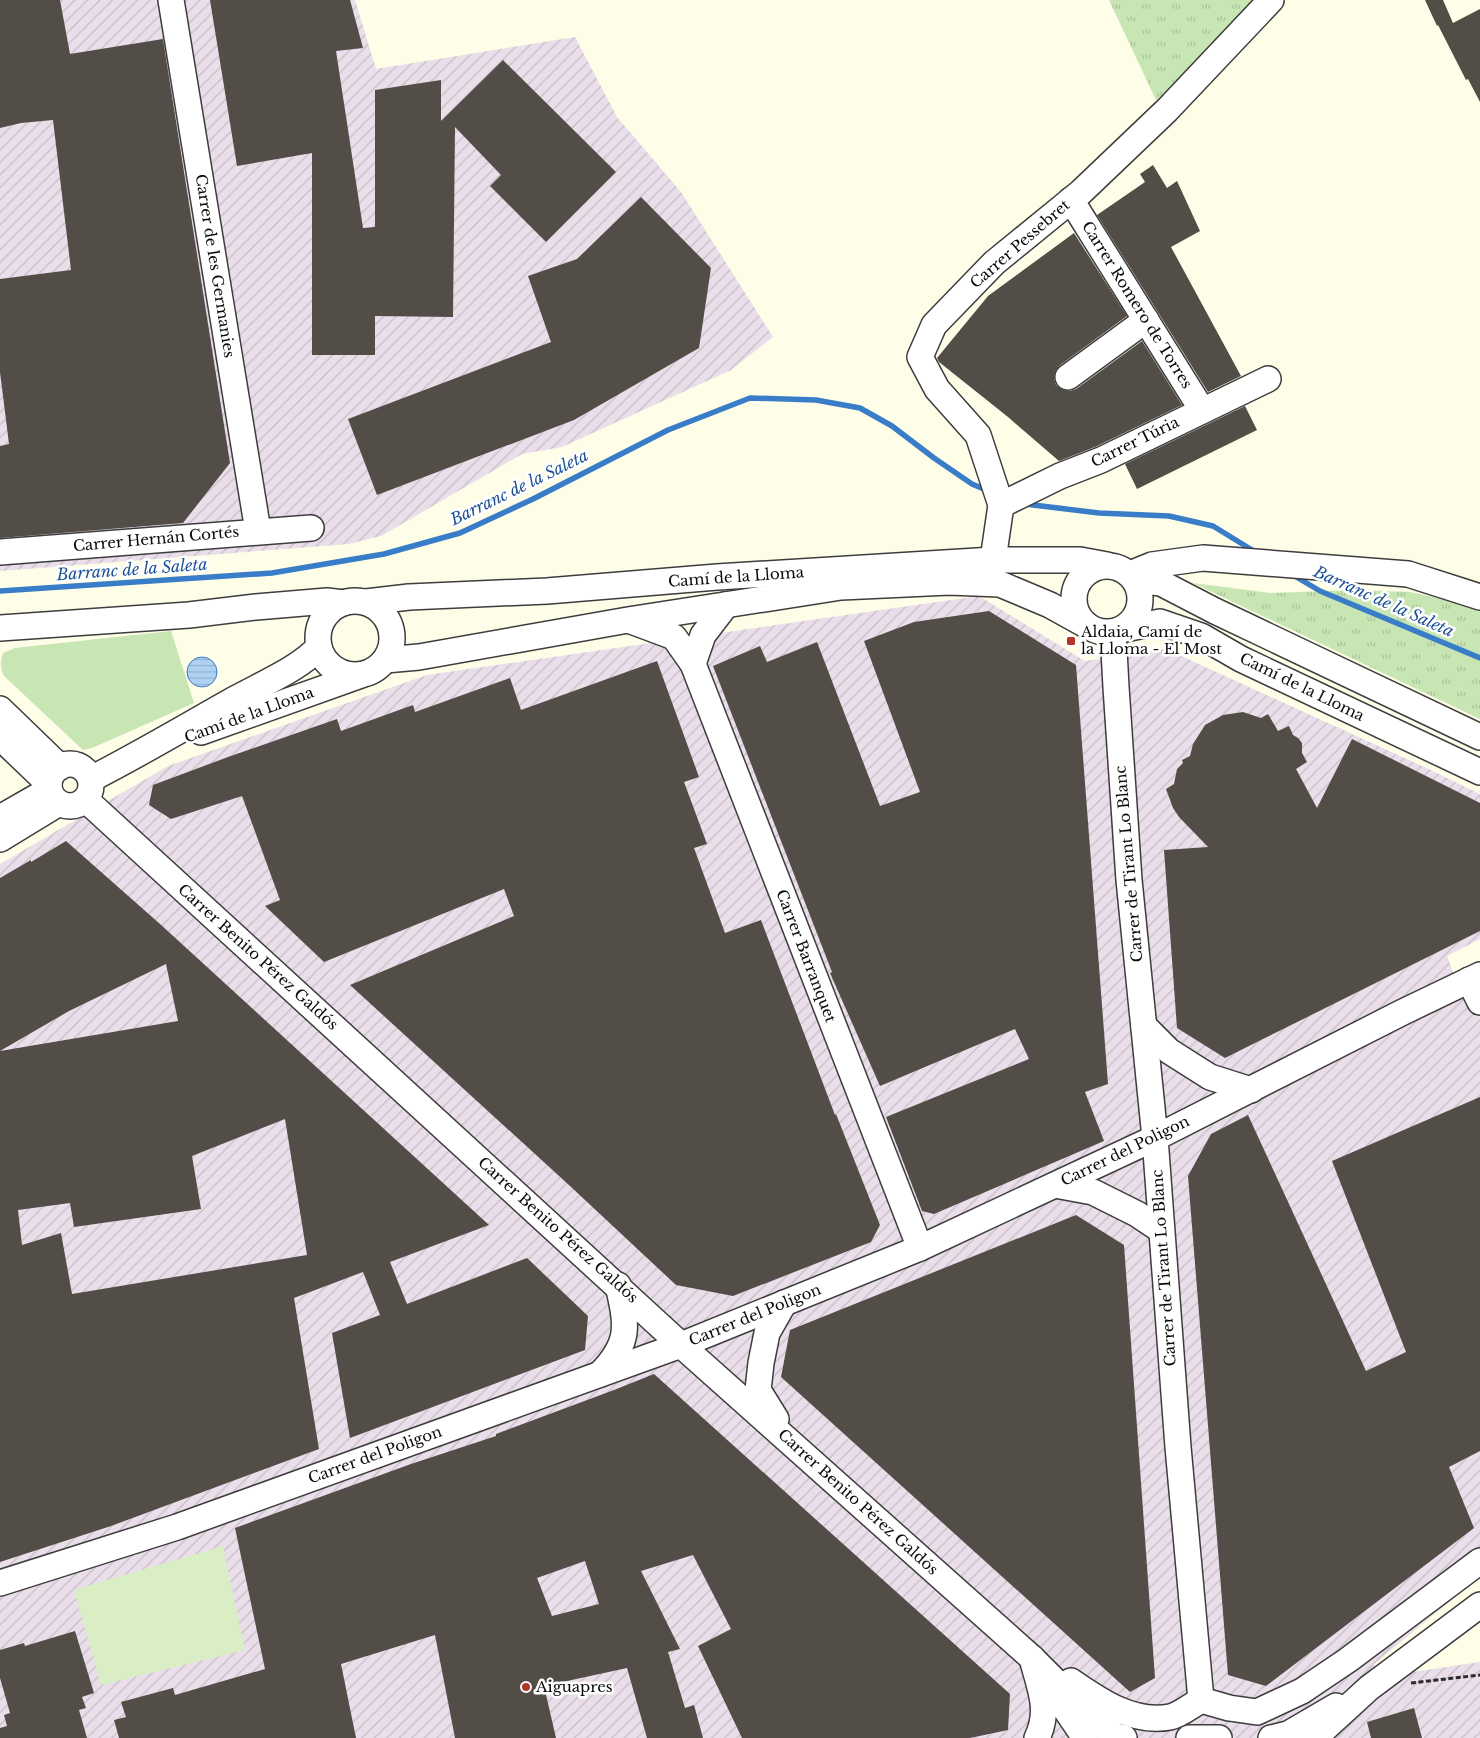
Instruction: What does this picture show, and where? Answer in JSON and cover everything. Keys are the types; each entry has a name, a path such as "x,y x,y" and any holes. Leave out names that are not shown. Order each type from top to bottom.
{"street":[{"name":"Carrer de les Germanies","path":"171,0 258,531"},
{"name":"Carrer Pessebret","path":"994,560 1001,505 978,435 937,389 920,357 934,324 994,263 1071,200 1167,110 1271,0"},
{"name":"Carrer Romero de Torres","path":"1071,200 1202,410"},
{"path":"1068,377 1146,320"},
{"name":"Carrer Túria","path":"1001,505 1060,476 1101,460 1268,379"},
{"name":"Carrer Hernán Cortés","path":"0,552 311,528"},
{"path":"1124,573 1139,587 1140,604 1110,627 1079,618 1073,598 1075,588 1080,579 1097,567 1124,573 1152,565 1203,558 1408,574 1480,597"},
{"name":"Camí de la Lloma","path":"355,602 409,597 547,592 717,577 994,560 1080,560 1161,583 1215,611 1480,737"},
{"name":"Camí de la Lloma","path":"385,660 841,587 949,582 1000,584 1110,627 1160,622 1200,636 1241,659 1480,772"},
{"path":"0,628 189,615 327,601 355,602 381,611 391,626 393,638 391,650 385,660 374,670 350,675 330,665 324,657 319,639 321,622 327,614 334,607 355,602"},
{"path":"693,664 703,635 726,605"},
{"name":"Camí de la Lloma","path":"1110,627 1163,608 1215,611"},
{"path":"189,615 296,618 304,620 319,639"},
{"name":"Carrer Barranquet","path":"628,620 674,637 693,664 920,1248"},
{"name":"Carrer de Tirant Lo Blanc","path":"1110,627 1125,820 1154,1138 1178,1447 1201,1700"},
{"name":"Camí de la Lloma","path":"54,786 73,806 88,789 138,755 302,661 312,654 319,639"},
{"name":"Camí de la Lloma","path":"138,755 361,674"},
{"path":"0,709 54,786"},
{"path":"0,737 54,786"},
{"name":"Carrer Benito Pérez Galdós","path":"54,786 67,764 82,767 88,789 681,1345 1032,1658 1094,1720 1116,1736 1124,1738"},
{"path":"0,818 54,786"},
{"path":"0,839 54,786"},
{"path":"1475,977 1480,1002"},
{"name":"Carrer del Poligon","path":"0,1583 177,1527 681,1345 920,1248 1154,1138 1475,977"},
{"path":"1144,1026 1169,1051 1210,1077 1251,1090"},
{"path":"1055,1185 1093,1192 1137,1214 1161,1230"},
{"path":"600,1374 613,1361 623,1342 625,1315 618,1285"},
{"path":"784,1303 767,1333 758,1390 791,1442"},
{"path":"1201,1700 1230,1708 1257,1712 1302,1691 1348,1660 1480,1561"},
{"path":"1317,1738 1322,1731 1369,1688 1480,1605"},
{"path":"1032,1658 1045,1709 1042,1728 1036,1738"},
{"name":"Carrer Benito Pérez Galdós","path":"1032,1658 1100,1702 1144,1719 1172,1717 1201,1700"},
{"name":"Carrer Benito Pérez Galdós","path":"1032,1658 1085,1738"},
{"path":"1324,1713 1348,1660"},
{"path":"1271,1738 1288,1734 1369,1688"},
{"path":"1189,1738 1219,1738"}],"path":[{"path":"1406,1684 1480,1675"}],"shaded area":[{"path":"0,0 355,0 376,69 575,37 617,117 681,192 773,337 731,370 562,447 522,454 381,536 349,544 0,571"},
{"path":"979,596 1085,661 1166,649 1480,794 1480,939 1447,956 1465,1004 1476,1008 1480,1018 1480,1576 1373,1665 1399,1674 1480,1662 1480,1738 0,1738 0,864 168,766 427,675"}],"green space":[{"path":"1109,0 1260,0 1171,99 1156,100"},
{"path":"1193,583 1271,593 1357,590 1410,592 1463,603 1480,609 1480,719"},
{"path":"171,631 194,703 92,748 83,750 4,676 2,670 3,653 15,648"},
{"path":"223,1546 245,1650 101,1685 74,1590"}],"water":[{"path":"202,657 213,661 217,672 213,683 202,687 191,683 187,672 191,661"}],"building":[{"path":"0,0 60,0 70,54 163,39 230,463 183,523 0,538 0,446 9,444 0,372 0,279 71,270 53,120 21,123 0,128"},
{"path":"210,0 350,0 363,48 336,51 363,228 375,227 375,90 441,80 441,121 503,60 616,172 546,242 490,186 501,175 455,127 453,317 375,316 375,355 312,355 312,153 237,166"},
{"path":"1425,0 1443,0 1453,23 1480,9 1480,102 1468,79 1466,80"},
{"path":"1153,165 1167,188 1177,181 1200,231 1171,247 1241,376 1208,392 1097,215 1145,182 1140,174"},
{"path":"641,197 711,268 699,348 574,420 377,495 348,419 551,342 528,276 577,259"},
{"path":"1074,233 1127,316 1059,366 1055,372 1054,379 1056,385 1063,390 1070,391 1076,389 1142,341 1182,405 1095,447 1059,461 939,362 937,358 988,296"},
{"path":"1245,406 1257,430 1137,489 1125,464"},
{"path":"989,611 1076,665 1108,1084 1085,1092 1104,1141 934,1214 922,1211 886,1117 1029,1059 1015,1029 880,1086 830,973 832,972 713,666 760,646 767,662 817,642 880,806 920,792 864,641 914,622"},
{"path":"657,661 699,777 684,782 707,844 694,848 725,933 761,920 835,1115 880,1225 871,1242 733,1296 676,1285 350,985 514,916 504,889 324,962 265,906 280,900 242,796 171,819 149,805 153,785 337,719 341,731 413,705 415,712 510,678 521,710"},
{"path":"1243,712 1261,718 1268,714 1278,731 1289,726 1293,735 1302,743 1302,753 1307,762 1296,769 1317,808 1352,739 1480,803 1480,931 1225,1058 1177,1028 1164,850 1208,847 1179,817 1173,808 1166,789 1174,784 1177,769 1183,763 1182,760 1190,756 1193,744 1205,725 1223,715"},
{"path":"66,841 160,924 489,1225 390,1262 407,1304 527,1258 588,1316 585,1350 350,1438 332,1333 380,1315 363,1272 294,1298 319,1449 111,1526 0,1562 0,1051 0,878","holes":["166,964 178,1021 0,1051 69,1011","285,1119 307,1255 72,1294 61,1233 22,1245 18,1210 70,1203 74,1227 201,1209 192,1156"]},
{"path":"1480,1097 1480,1451 1449,1467 1474,1528 1266,1686 1228,1675 1188,1176 1211,1134 1248,1115 1366,1371 1406,1352 1332,1161"},
{"path":"1076,1215 1124,1245 1155,1678 1130,1692 781,1377 790,1330"},
{"path":"654,1374 1010,1694 1008,1730 970,1738 742,1738 698,1646 731,1629 693,1555 641,1571 680,1649 668,1652 685,1708 694,1705 703,1738 647,1738 627,1668 544,1686 556,1738 455,1738 435,1635 341,1664 356,1738 119,1738 114,1720 126,1717 121,1702 173,1688 175,1695 265,1669 235,1528 411,1464 496,1436 496,1434","holes":["585,1561 599,1604 552,1616 537,1578"]},
{"path":"75,1631 94,1693 82,1697 86,1708 79,1710 87,1738 0,1738 0,1728 7,1726 4,1715 10,1713 0,1678 0,1650 24,1643 25,1646"},
{"path":"1414,1708 1422,1738 1371,1738 1367,1722"}],"waterway":[{"name":"Barranc de la Saleta","path":"0,591 272,573 384,554 460,533 533,499 668,430 750,398 816,400 860,408 892,426 972,484 986,490"},
{"name":"Barranc de la Saleta","path":"1025,504 1099,513 1169,516 1213,526 1257,553"},
{"name":"Barranc de la Saleta","path":"1293,575 1320,591 1480,658"}],"place":[{"name":"Aldaia, Camí de la Lloma - El Most","path":"1071,641"},
{"name":"Aiguapres","path":"526,1687"}]}
